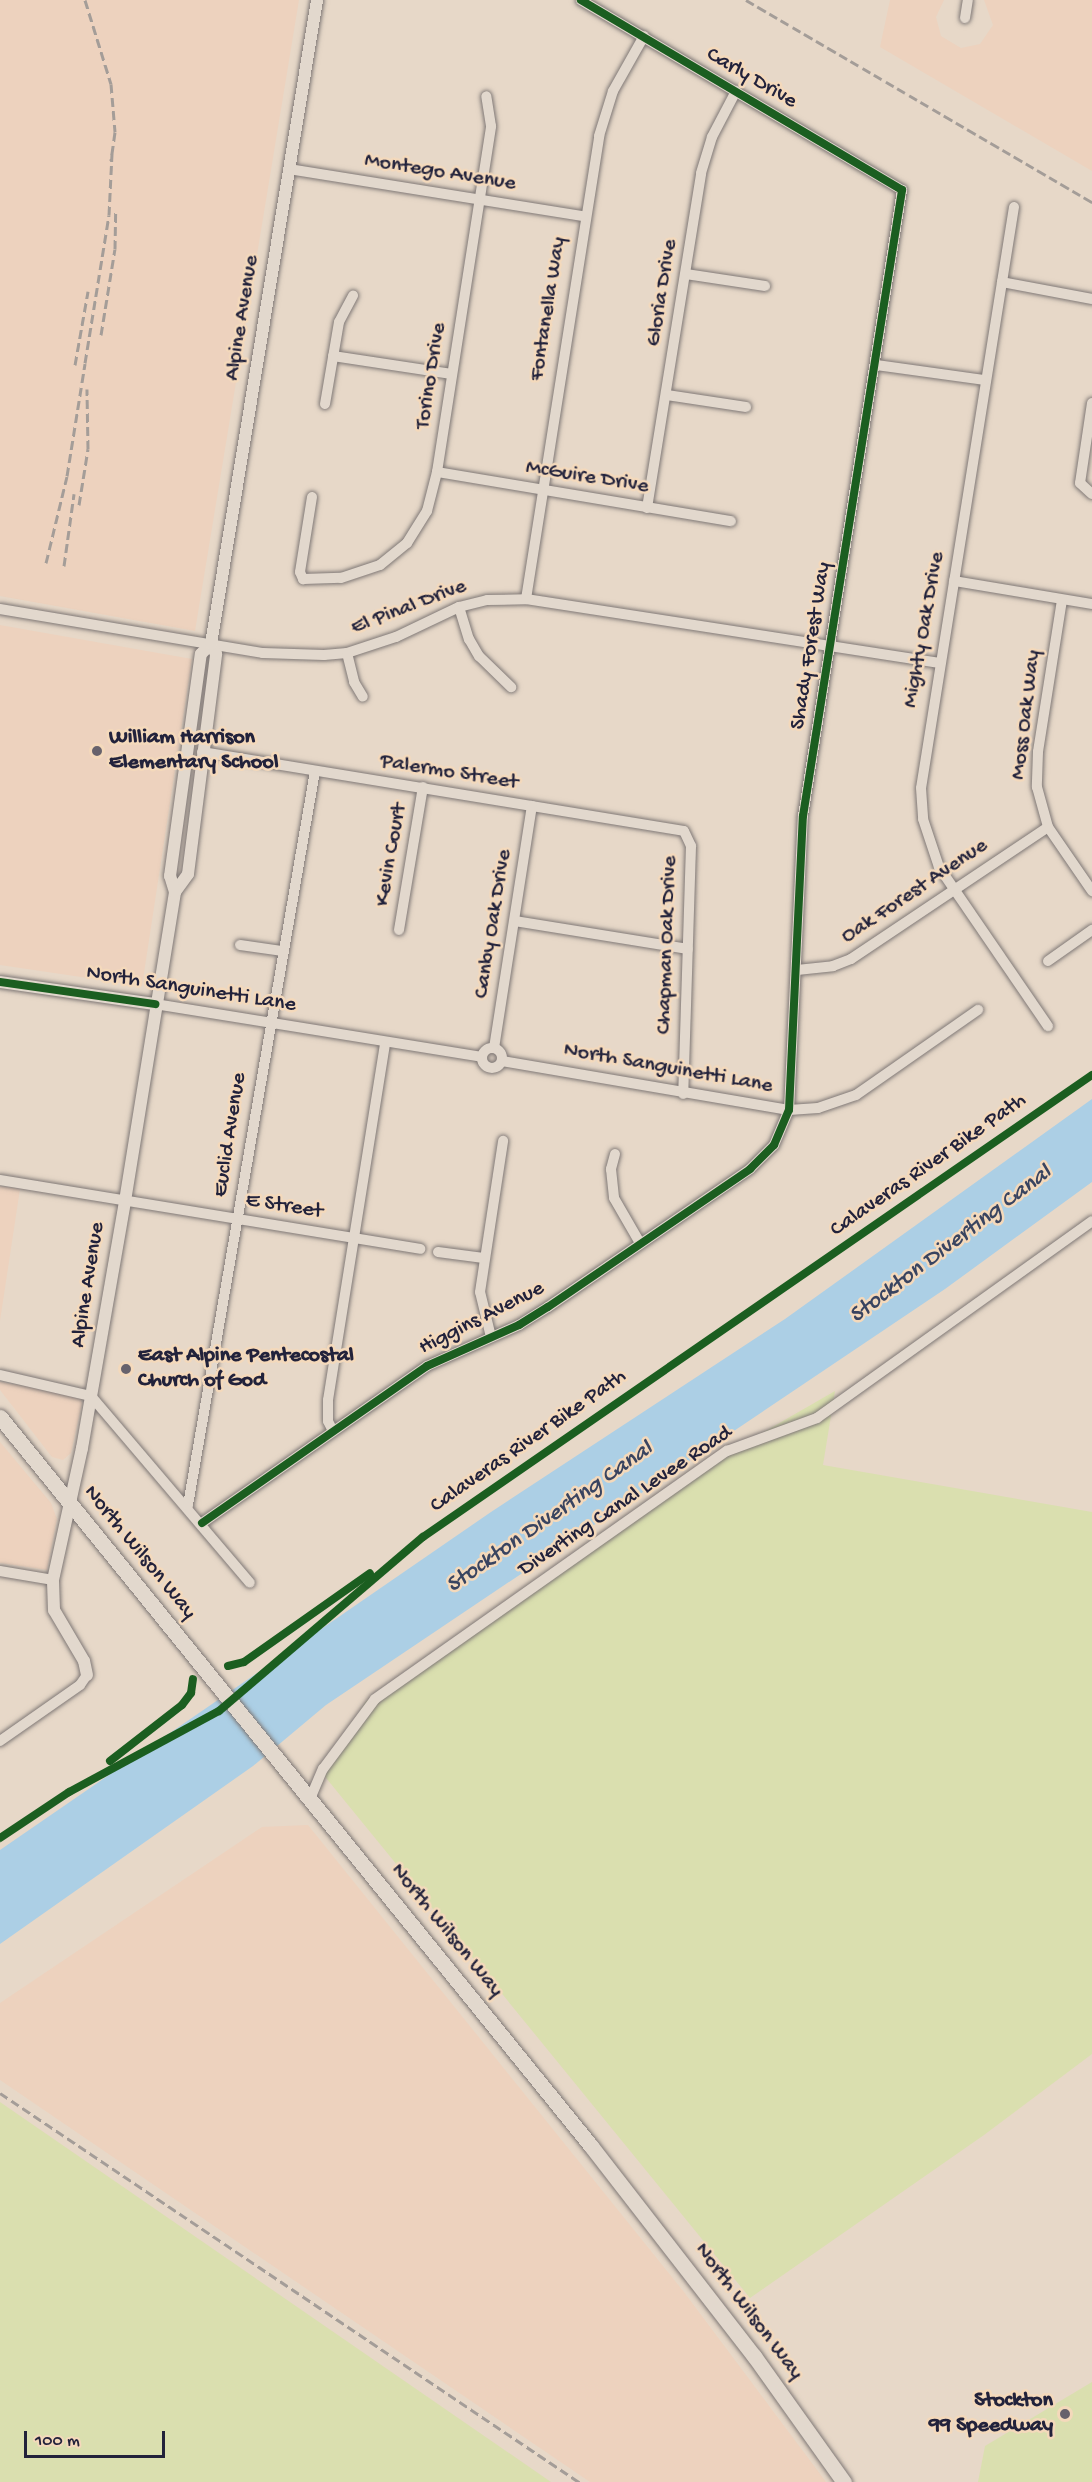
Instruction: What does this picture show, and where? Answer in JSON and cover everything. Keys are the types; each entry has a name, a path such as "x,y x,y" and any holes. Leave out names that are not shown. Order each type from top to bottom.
{"main road":[{"name":"North Wilson Way","path":"0,1418 673,2249 844,2482"}],"street":[{"name":"Alpine Avenue","path":"87,1675 84,1661 54,1610 53,1580 71,1508 124,1201 174,892 170,876 201,654 211,644 317,0"},
{"name":"Carly Drive","path":"581,0 902,190"},
{"path":"965,18 968,0"},
{"name":"Fontanella Way","path":"526,599 540,490 584,216 604,115 625,67 644,36"},
{"name":"Gloria Drive","path":"647,508 705,154 736,91"},
{"name":"Torino Drive","path":"312,497 300,572 303,579 361,573 393,556 420,525 437,472 491,126 486,96"},
{"name":"Montego Avenue","path":"289,169 584,216"},
{"name":"Shady Forest Way","path":"789,1110 803,816 902,190"},
{"name":"Mighty Oak Drive","path":"1014,207 984,380 954,581 938,663 921,788 929,845 953,891 1048,1026"},
{"path":"686,274 765,286"},
{"path":"1002,282 1092,299"},
{"path":"325,404 339,322 353,296"},
{"path":"333,356 452,374"},
{"path":"876,365 984,380"},
{"path":"667,395 746,407"},
{"path":"1092,403 1080,483 1092,494"},
{"name":"McGuire Drive","path":"437,472 731,521"},
{"path":"954,581 1092,604"},
{"name":"El Pinal Drive","path":"0,609 292,655 347,653 396,637 459,607 487,600 526,599 938,663"},
{"name":"Moss Oak Way","path":"1062,600 1036,767 1039,802 1048,827 1092,891"},
{"path":"459,607 480,656 510,687"},
{"name":"Alpine Avenue","path":"174,892 188,874 216,654 211,644"},
{"path":"347,653 354,681 363,697"},
{"name":"Palermo Street","path":"202,752 678,829 688,835"},
{"name":"Euclid Avenue","path":"188,1505 269,1024 315,771"},
{"name":"Kevin Court","path":"399,930 423,787"},
{"name":"Canby Oak Drive","path":"494,1048 532,806"},
{"name":"Oak Forest Avenue","path":"797,970 833,966 851,959 1048,827"},
{"name":"Chapman Oak Drive","path":"683,1094 688,949 688,835"},
{"path":"514,921 688,949"},
{"path":"1048,961 1092,930"},
{"path":"240,945 282,951"},
{"name":"North Sanguinetti Lane","path":"0,982 155,1004 482,1057"},
{"name":"North Sanguinetti Lane","path":"502,1061 683,1094 789,1110 828,1106 856,1095 978,1010"},
{"path":"333,1431 328,1421 328,1400 386,1043"},
{"path":"494,1048 502,1054 502,1061 492,1069 486,1066 482,1057 488,1049 494,1048"},
{"name":"Higgins Avenue","path":"202,1523 427,1366 548,1307 757,1162 774,1145 789,1110"},
{"path":"490,1337 480,1293 503,1141"},
{"path":"615,1154 611,1169 614,1198 640,1243"},
{"name":"E Street","path":"0,1180 420,1249"},
{"name":"Diverting Canal Levee Road","path":"310,1799 323,1769 375,1700 727,1451 817,1418 1092,1221"},
{"path":"438,1252 484,1258"},
{"path":"0,1375 91,1395 188,1505 250,1583"},
{"path":"0,1571 53,1580"},
{"path":"0,1741 80,1685 87,1675"}],"shaded area":[{"path":"0,0 299,0 195,631 0,596"},
{"path":"890,0 944,0 936,17 941,36 961,48 980,44 993,25 984,0 1092,0 1092,171 880,47"},
{"name":"William Harrison Elementary School","path":"0,625 192,659 142,986 0,965"},
{"path":"0,1186 20,1189 0,1321"},
{"path":"0,1382 79,1394 82,1403 71,1453 63,1460 52,1457 0,1390"},
{"path":"0,1442 51,1503 57,1519 47,1570 0,1563"},
{"path":"308,1825 684,2292 826,2482 590,2482 0,2080 0,2003 262,1827"}],"green space":[{"path":"835,1391 823,1465 1092,1512 1092,2054 984,2135 750,2298 322,1773 366,1701 748,1441"},
{"path":"0,2102 551,2482 0,2482"},
{"name":"Stockton 99 Speedway","path":"1092,2382 1092,2482 978,2482 985,2446"}],"water":[{"name":"Stockton Diverting Canal","path":"1092,1099 1092,1182 945,1289 326,1705 253,1766 0,1944 0,1850 491,1512 785,1319"}],"railway":[{"path":"85,0 111,84 115,132 111,161"},
{"path":"746,0 1092,202"},
{"path":"46,563 67,476 109,215 112,154"},
{"path":"101,335 115,249 116,210"},
{"path":"75,365 88,291"},
{"path":"79,505 88,449 87,389"},
{"path":"64,566 74,494"},
{"path":"0,2093 579,2482"}],"cycle path":[{"path":"202,1523 427,1366 519,1325 750,1169 774,1145 789,1110 803,816 902,190 581,0"},
{"path":"0,982 155,1004"},
{"name":"Calaveras River Bike Path","path":"0,1838 69,1792 219,1711 423,1537 1092,1075"},
{"path":"228,1666 244,1662 370,1573"},
{"path":"110,1761 182,1705 191,1693 193,1679"}],"place":[{"name":"William Harrison Elementary School","path":"97,751"},
{"name":"East Alpine Pentecostal Church of God","path":"126,1369"},
{"name":"Stockton 99 Speedway","path":"1065,2414"}]}
